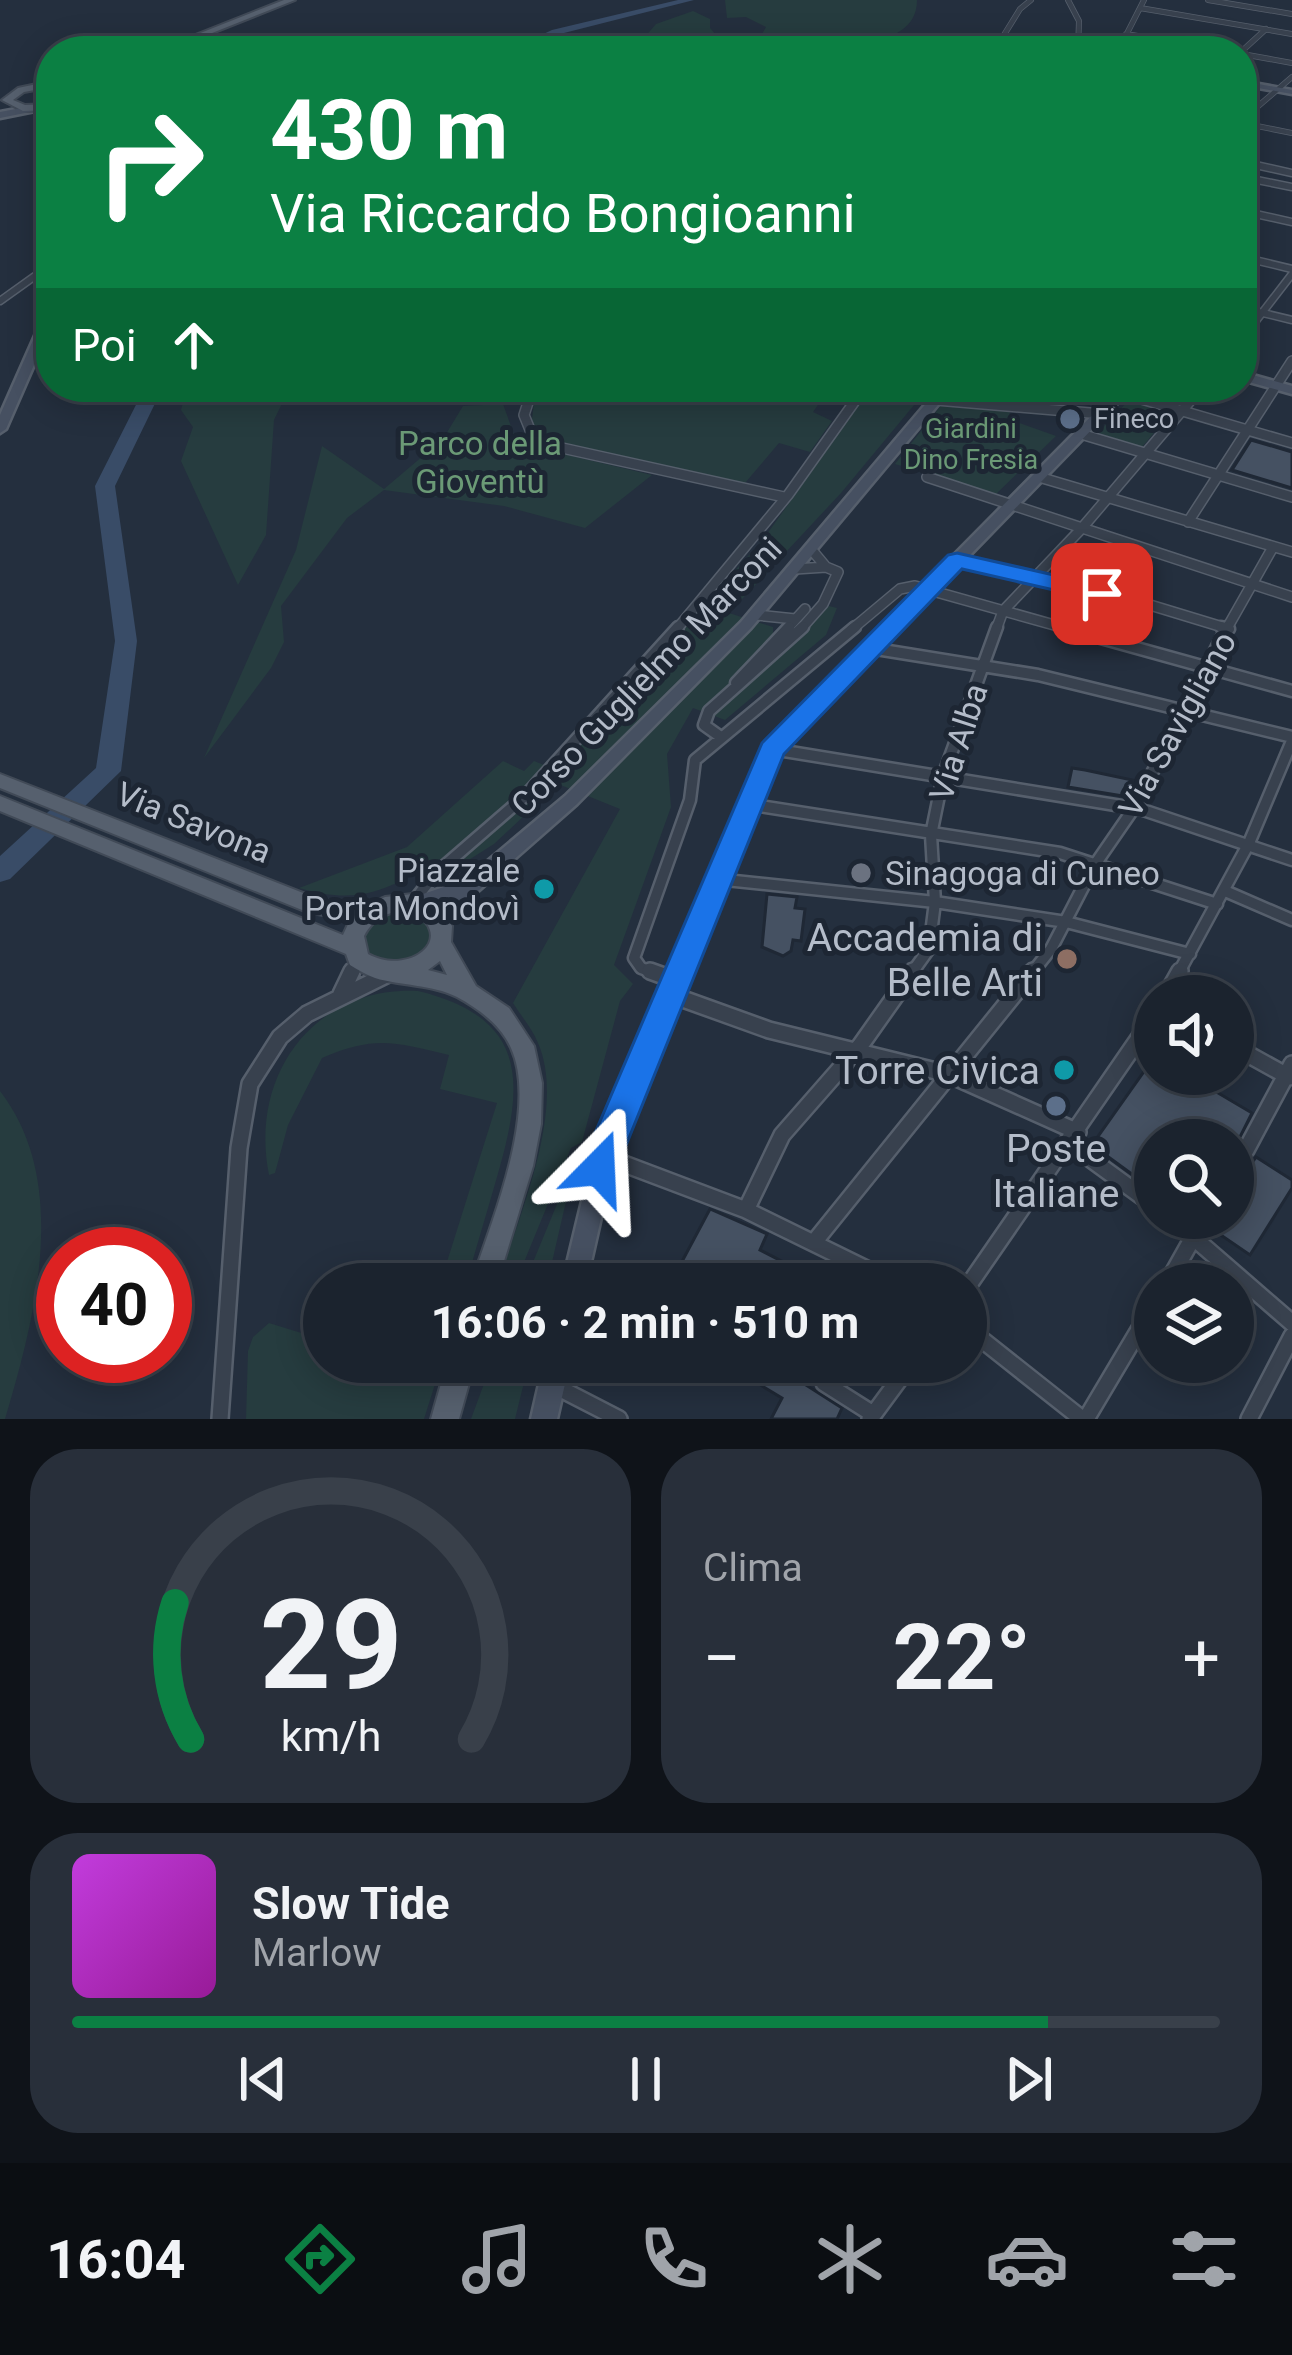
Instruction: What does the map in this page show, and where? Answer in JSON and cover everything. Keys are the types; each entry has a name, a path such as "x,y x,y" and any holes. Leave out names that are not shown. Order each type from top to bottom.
{"main road":[{"path":"198,36 291,0"},
{"path":"7,100 36,89"},
{"path":"7,100 36,109"},
{"name":"Via Savona","path":"2,789 163,844 314,905 366,915"},
{"name":"Via Savona","path":"2,789 145,861 356,953"},
{"path":"466,991 441,932 416,903 388,904 366,915 353,936 356,953 396,972 466,991 511,1026 526,1052 533,1095 528,1134 490,1263"},
{"path":"396,972 426,962 441,932"},
{"path":"445,1419 455,1383"}],"street":[{"path":"1068,0 1079,21 1078,36"},
{"path":"1138,36 1126,34 1144,0"},
{"path":"1208,0 1292,14"},
{"path":"1262,0 1229,27 1292,34"},
{"path":"1005,36 1029,2"},
{"path":"1140,8 1236,22"},
{"path":"1257,38 1264,31"},
{"path":"1257,56 1292,64"},
{"path":"1257,108 1292,77"},
{"path":"1257,86 1292,92"},
{"path":"0,114 7,100"},
{"path":"0,114 32,109"},
{"path":"1257,125 1292,133"},
{"path":"1257,165 1292,172"},
{"path":"1257,180 1292,187"},
{"path":"1257,214 1292,222"},
{"path":"1257,262 1292,272 1257,321"},
{"path":"0,301 36,280"},
{"path":"1257,311 1292,320"},
{"path":"0,429 36,347"},
{"path":"1188,522 1292,361"},
{"path":"1257,380 1292,390"},
{"path":"526,402 524,426 535,442 784,497"},
{"path":"416,903 424,881 472,847 520,801 718,583 854,402"},
{"name":"Corso Guglielmo Marconi","path":"441,932 471,886 540,830 756,615 934,402"},
{"path":"960,402 1102,414"},
{"path":"579,1263 602,1156 772,749 1113,402"},
{"path":"1157,402 1292,442"},
{"name":"Via Alba","path":"746,1210 788,1126 856,1051 926,955 935,902 931,835 943,776 1003,611 1082,528 1189,402"},
{"path":"1081,434 1292,497"},
{"path":"927,477 1292,597"},
{"path":"1040,477 1292,552"},
{"name":"Via Savigliano","path":"815,1241 1038,966 1134,808 1205,666 1273,547"},
{"path":"812,549 826,567"},
{"path":"957,560 1229,629"},
{"path":"718,735 704,725 704,719 809,618 838,583 838,572 826,567 795,569"},
{"path":"1134,1188 1074,1138 949,1074 762,1028 641,968 634,958 690,800 695,760 718,735 737,726 900,589 927,590 1292,691"},
{"path":"770,598 789,616"},
{"path":"756,615 789,616 805,609"},
{"path":"731,691 789,616"},
{"path":"870,648 1186,708 1292,739 1250,843 1178,975"},
{"path":"772,749 1134,808 1292,860"},
{"path":"746,804 1097,862 1292,920"},
{"path":"716,879 833,896 935,902 1066,922 1190,954"},
{"name":"Corso Guglielmo Marconi","path":"416,903 471,886"},
{"path":"341,994 356,953"},
{"path":"220,1419 239,1148 250,1084 280,1036 341,994 396,972"},
{"path":"985,1263 1134,1047"},
{"path":"1254,1056 1290,1073 1254,1135"},
{"path":"602,1156 746,1210 857,1263"},
{"path":"1198,1239 1292,1323"},
{"path":"1249,1419 1292,1336"},
{"path":"987,1344 1084,1419 1134,1338"},
{"path":"544,1419 553,1383"},
{"path":"569,1383 619,1419"},
{"path":"825,1383 872,1416 896,1383"}],"green space":[{"path":"725,0 917,0 913,18 891,36 777,36 762,34 766,27 746,17 727,18"},
{"path":"693,11 710,19 717,36 646,36 656,24"},
{"path":"183,402 283,402 274,420 266,535 238,585 181,461 193,427 181,410"},
{"path":"534,402 820,402 813,412 832,421 810,452 779,443 745,483 540,439 531,427"},
{"path":"861,402 917,402 841,493 729,613 773,627 773,639 789,646 829,606 837,608 826,635 725,720 693,708 667,754 671,807 614,965 633,984 620,1001 582,1142 571,1148 524,1263 505,1263 536,1164 547,1100 538,1043 513,1003 620,809 558,784 494,844 456,868 440,859 388,887 356,895 299,888 407,847 503,761 524,771 534,761 554,769 762,541"},
{"path":"1127,402 1171,413 1142,447 1098,433"},
{"name":"Giardini Dino Fresia","path":"943,403 1011,408 1008,419 1056,436 995,495 895,464"},
{"name":"Parco della Gioventù","path":"503,404 517,443 652,475 585,528 504,506 384,490 347,518 281,606 284,642 271,668 204,758 296,550 322,446 384,489 443,439 463,406"},
{"path":"421,913 433,936 423,954 390,963 371,956 364,940 370,925 388,914"},
{"path":"418,991 455,1003 481,1018 499,1037 510,1059 512,1112 472,1263 447,1263 497,1103 440,1089 449,1055 385,1043 322,1058 288,1125 275,1173 269,1175 265,1138 269,1104 297,1044 319,1021 381,993"},
{"path":"0,1091 22,1127 35,1167 41,1209 27,1338 5,1419 0,1419"},
{"path":"576,1158 552,1263 533,1263"},
{"path":"269,1323 303,1334 303,1383 435,1383 424,1419 246,1419 248,1351 253,1337"},
{"path":"484,1383 524,1383 515,1419 471,1419"}],"building":[{"path":"1251,440 1292,452 1292,488 1232,470"},
{"path":"1072,768 1137,781 1129,797 1068,787"},
{"path":"767,894 797,897 795,908 805,909 801,941 793,940 791,951 783,956 762,947"},
{"path":"1134,1086 1134,1095 1222,1095 1252,1113 1249,1119 1134,1119 1134,1176 1092,1145"},
{"path":"1254,1160 1292,1180 1292,1188 1250,1255 1227,1239 1254,1239"},
{"path":"710,1209 767,1234 760,1250 785,1263 681,1263"},
{"path":"757,1383 803,1383 842,1408 837,1419 771,1419 782,1398"}],"waterway":[{"path":"546,36 689,0"},
{"path":"0,872 108,771 126,641 105,486 147,402"}],"place":[{"name":"Fineco","path":"1070,419"},
{"name":"Sinagoga di Cuneo","path":"861,873"},
{"name":"Piazzale Porta Mondovì","path":"544,889"},
{"name":"Accademia di Belle Arti","path":"1067,959"},
{"name":"Torre Civica","path":"1064,1070"},
{"name":"Poste Italiane","path":"1056,1106"}],"route":[{"path":"599,1168 772,749 957,560 1102,594"}]}
